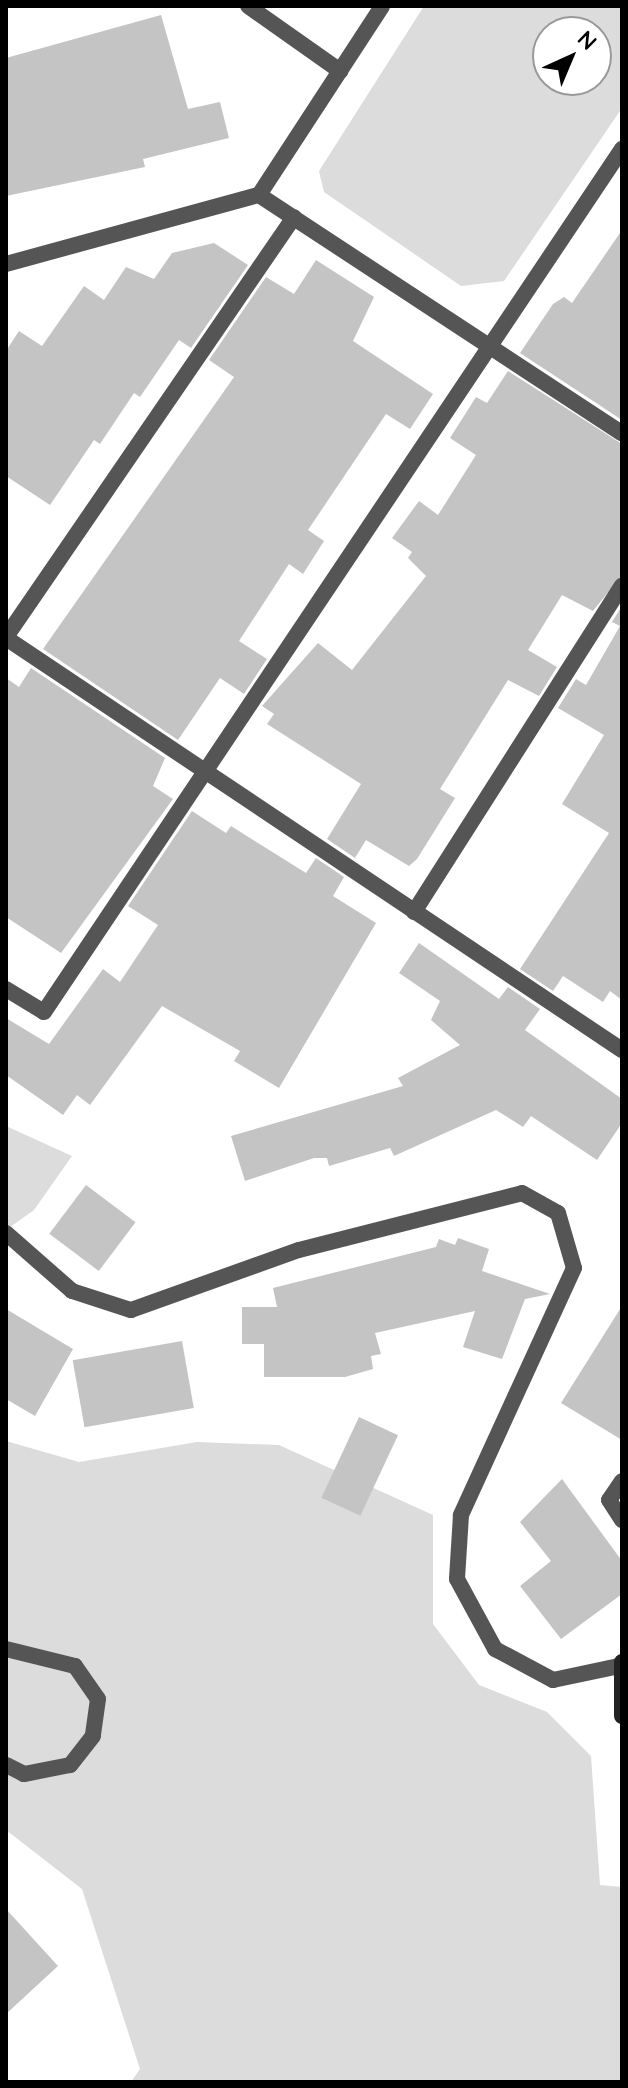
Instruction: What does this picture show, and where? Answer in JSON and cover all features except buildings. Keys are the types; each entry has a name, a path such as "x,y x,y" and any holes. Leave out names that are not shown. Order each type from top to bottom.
{"street":[{"path":"248,6 340,71"},
{"path":"6,264 259,195 382,6"},
{"path":"6,989 44,1012 203,770 622,149"},
{"path":"259,195 622,433"},
{"path":"294,217 6,638 414,912 619,1041"},
{"path":"414,912 622,586"},
{"path":"6,1233 72,1291 131,1310 299,1250 522,1193 558,1213 574,1268 461,1515 457,1579 495,1649 553,1680 621,1664 622,1716"},
{"path":"622,1481 609,1500 622,1520"},
{"path":"6,1649 75,1666 98,1699 93,1736 70,1765 24,1774 6,1765"}],"shaded area":[{"path":"424,6 622,6 622,108 504,281 461,286 324,192 319,171"},
{"path":"6,1126 72,1156 34,1210 6,1230"},
{"path":"6,1441 79,1462 197,1442 279,1445 433,1515 433,1624 479,1685 547,1712 591,1756 600,1885 622,1887 622,2082 131,2082 140,2069 82,1889 6,1830"}]}
